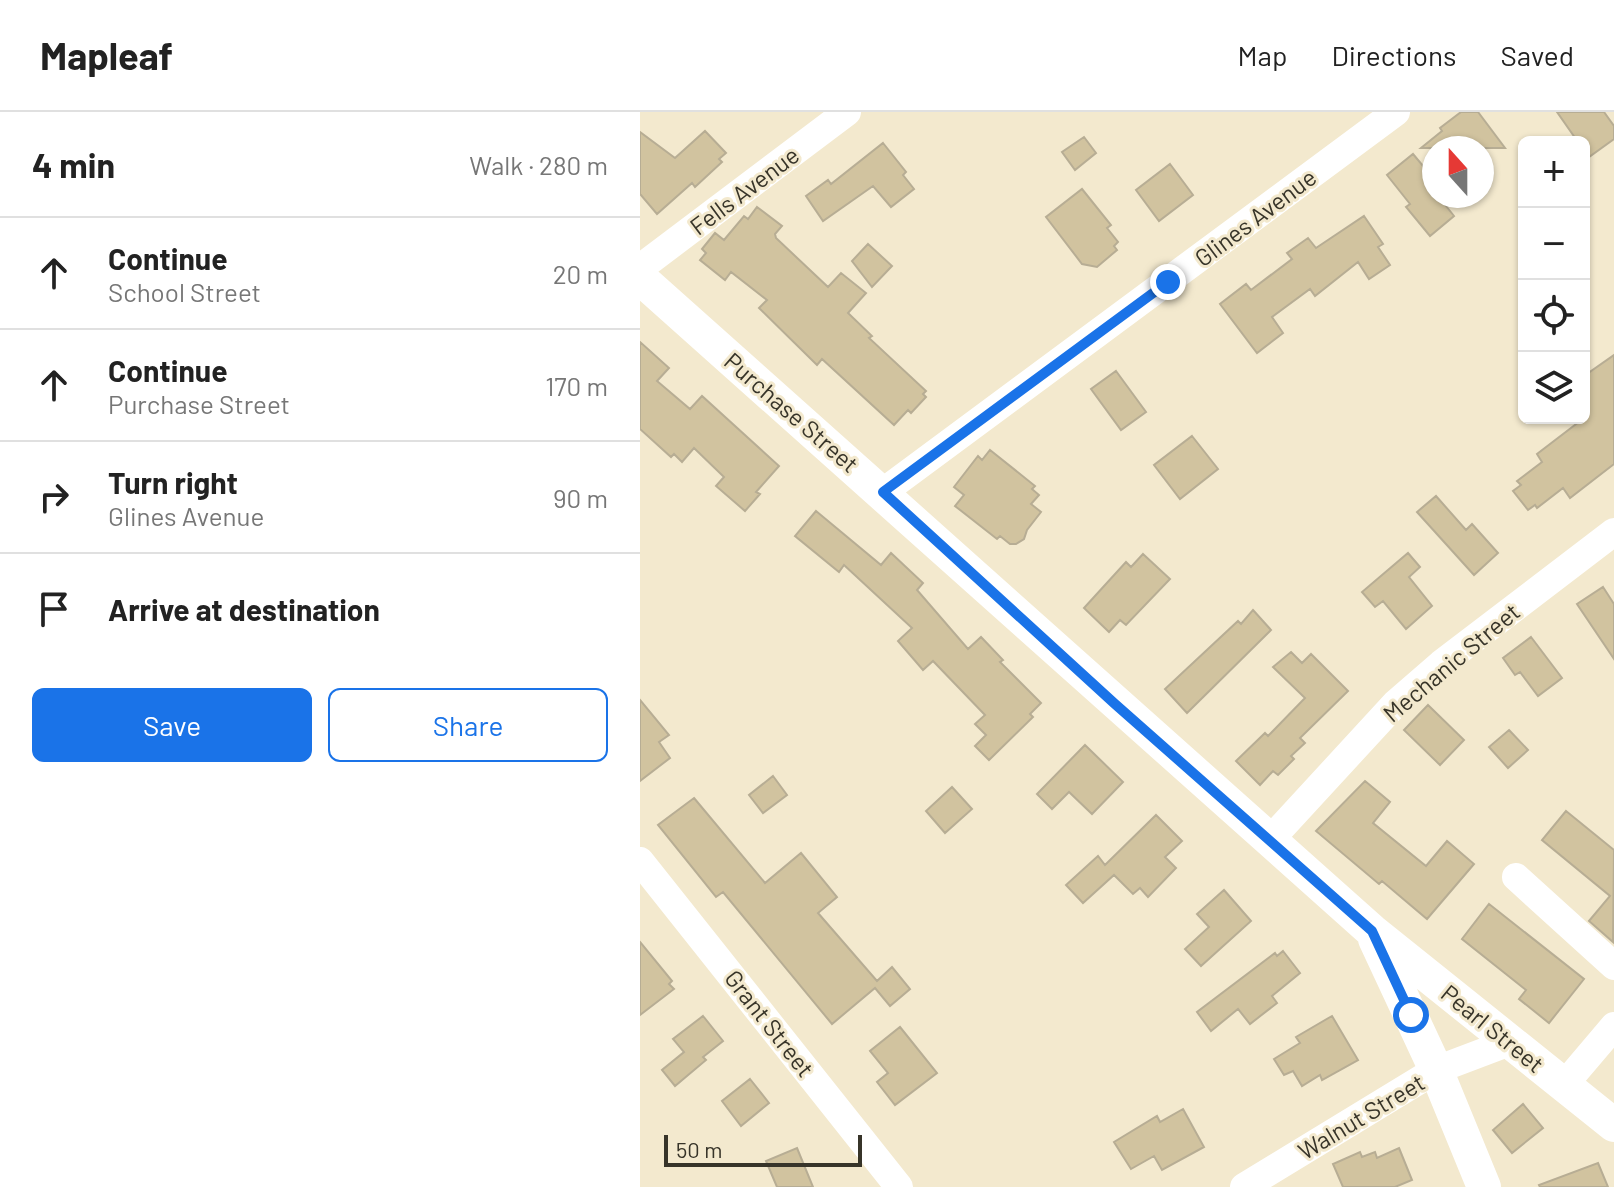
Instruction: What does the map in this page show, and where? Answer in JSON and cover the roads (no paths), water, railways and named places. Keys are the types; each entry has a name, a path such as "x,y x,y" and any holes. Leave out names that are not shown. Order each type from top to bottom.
{"main road":[{"name":"Purchase Street","path":"640,278 1372,931"},
{"name":"Pearl Street","path":"1372,931 1614,1125"},
{"path":"1372,931 1436,1070 1484,1187"}],"street":[{"name":"Fells Avenue","path":"640,268 847,112"},
{"name":"Glines Avenue","path":"883,492 1396,112"},
{"name":"Mechanic Street","path":"1269,841 1396,703 1441,664 1614,532"},
{"name":"Grant Street","path":"640,861 899,1187"},
{"path":"1516,877 1614,966"},
{"path":"1564,1085 1614,1026"},
{"name":"Walnut Street","path":"1244,1187 1436,1070 1510,1042"}]}
